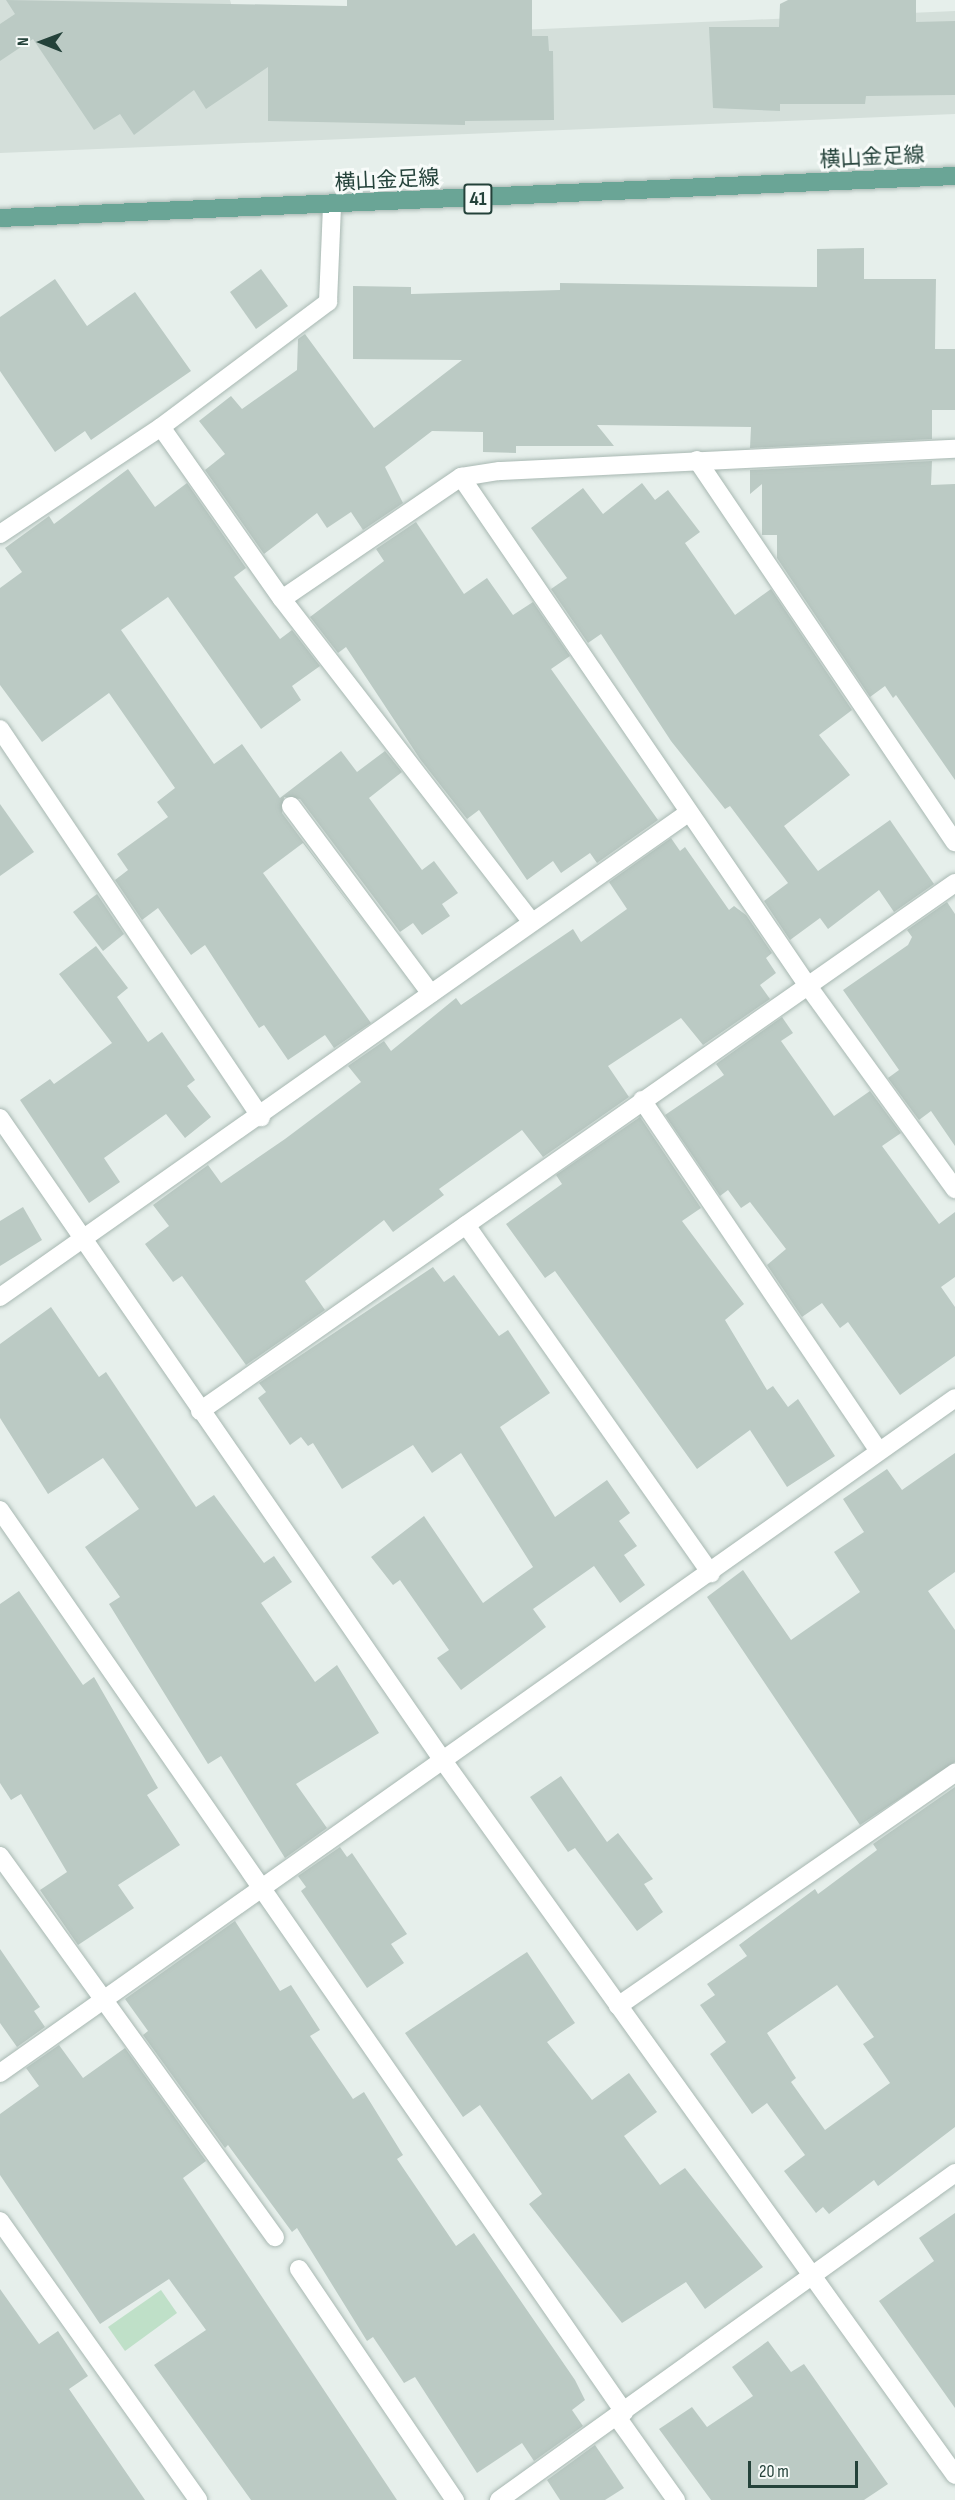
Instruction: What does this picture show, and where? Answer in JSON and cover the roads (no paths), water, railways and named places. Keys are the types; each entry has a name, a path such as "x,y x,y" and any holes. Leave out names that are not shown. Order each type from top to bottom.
{"main road":[{"name":"横山金足線","path":"0,218 332,206 955,176"}],"street":[{"path":"0,534 161,427 328,302 332,206"},
{"path":"161,427 282,599 531,921"},
{"path":"282,599 461,477 697,460 955,449"},
{"path":"697,460 955,842"},
{"path":"461,477 808,986 955,1189"},
{"path":"0,729 261,1117"},
{"path":"291,806 431,994"},
{"path":"0,1297 261,1117 531,921 688,813"},
{"path":"200,1411 955,883"},
{"path":"642,1100 878,1450"},
{"path":"0,1118 444,1762 955,2475"},
{"path":"466,1225 711,1573"},
{"path":"0,2073 444,1762 711,1573 878,1450 955,1398"},
{"path":"0,1509 621,2415 676,2500"},
{"path":"618,2006 955,1773"},
{"path":"0,1856 274,2237"},
{"path":"499,2500 621,2415 955,2173"},
{"path":"0,2221 198,2500"},
{"path":"299,2269 455,2500"}]}
